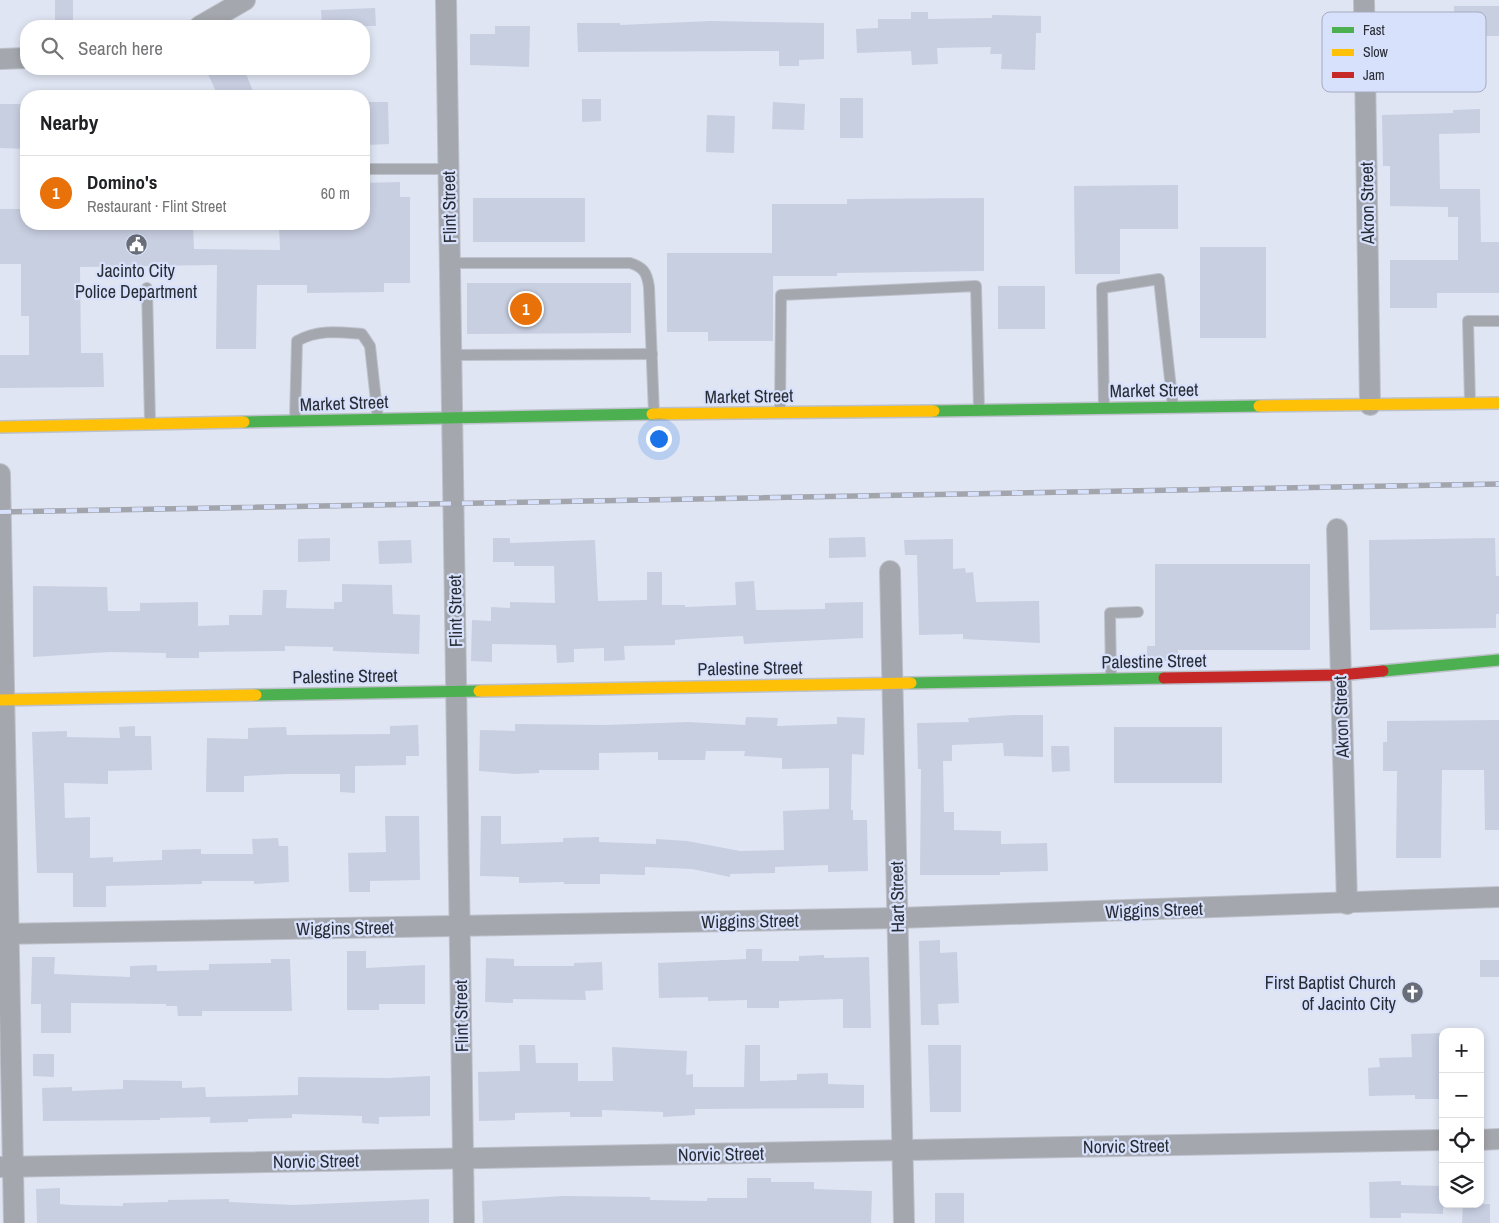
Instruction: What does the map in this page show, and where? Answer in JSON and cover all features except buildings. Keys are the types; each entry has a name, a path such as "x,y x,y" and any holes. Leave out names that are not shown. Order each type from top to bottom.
{"main road":[{"name":"Market Street","path":"0,427 150,426 452,417 1499,403"},
{"name":"Palestine Street","path":"2,700 1340,675 1499,660"}],"street":[{"path":"210,20 245,0"},
{"name":"Flint Street","path":"446,0 464,1223"},
{"path":"0,59 20,58"},
{"name":"Akron Street","path":"1365,92 1370,405"},
{"path":"0,474 6,1167 14,1223"},
{"name":"Akron Street","path":"1337,529 1347,904"},
{"name":"Hart Street","path":"890,572 904,1223"},
{"name":"Wiggins Street","path":"4,934 898,918 1347,904 1499,897"},
{"path":"1484,1140 1499,1139"},
{"name":"Norvic Street","path":"6,1167 1439,1140"}],"lane":[{"path":"370,170 449,169"},
{"path":"450,263 630,263 641,266 647,275 649,286 654,415"},
{"path":"1104,409 1102,288 1159,279 1173,407"},
{"path":"780,413 781,295 976,286 979,410"},
{"path":"147,288 150,426"},
{"path":"1470,404 1468,321 1499,321"},
{"path":"295,422 297,341 306,336 327,332 362,334 370,346 378,420"},
{"path":"451,355 652,354"},
{"path":"1110,679 1110,612 1138,612"}],"railway":[{"path":"0,512 1499,484"}],"traffic: fast":[{"path":"934,411 1259,406"},
{"path":"244,422 652,414"},
{"path":"1383,671 1499,660"},
{"path":"911,683 1164,678"},
{"path":"256,695 479,691"}],"traffic: slow":[{"path":"1259,406 1499,403"},
{"path":"652,414 934,411"},
{"path":"0,427 244,422"},
{"path":"479,691 911,683"},
{"path":"0,700 256,695"}],"traffic: jam":[{"path":"1164,678 1340,675 1383,671"}],"place":[{"name":"Jacinto City Police Department","path":"136,245"},
{"name":"Domino's","path":"526,309"},
{"name":"First Baptist Church of Jacinto City","path":"1412,992"}]}
